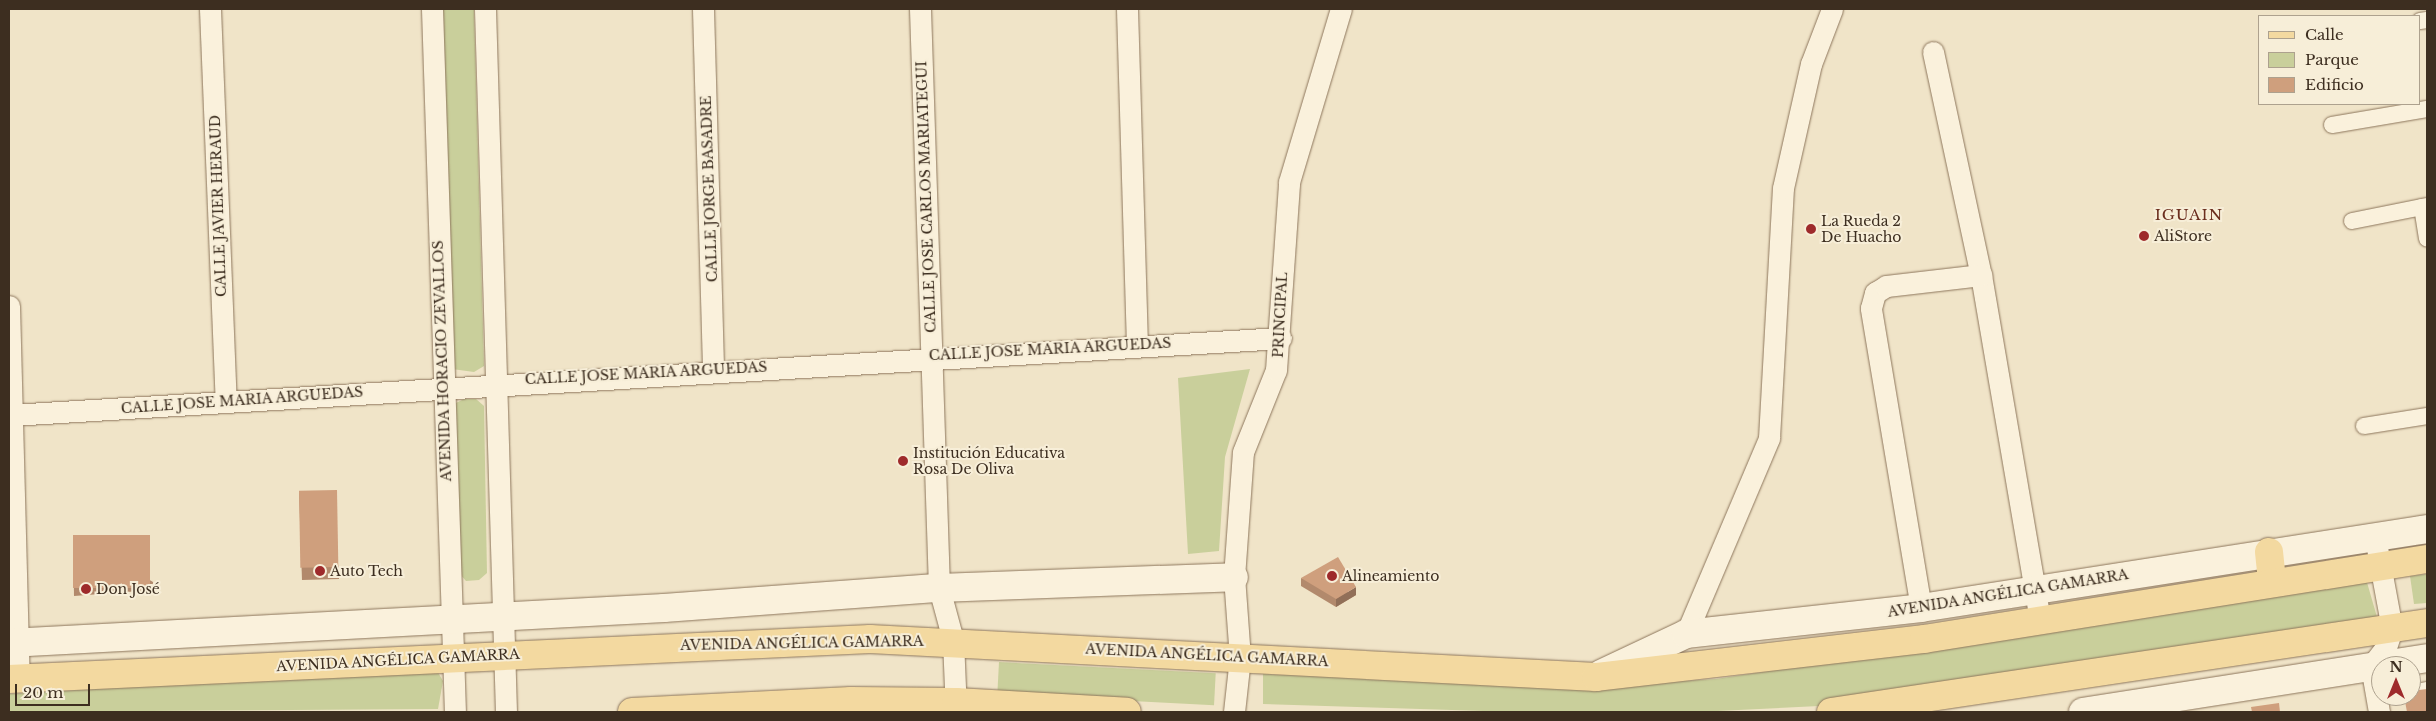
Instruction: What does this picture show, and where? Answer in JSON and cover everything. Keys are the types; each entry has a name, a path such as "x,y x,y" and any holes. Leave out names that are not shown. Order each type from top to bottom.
{"main road":[{"path":"2268,552 2272,582"},
{"name":"AVENIDA ANGÉLICA GAMARRA","path":"14,679 799,641 952,640 1596,677 1924,639 2272,582 2427,559"},
{"path":"1831,712 2427,623"},
{"path":"632,712 759,708 956,707 1127,712"}],"street":[{"name":"CALLE JAVIER HERAUD","path":"210,9 226,402"},
{"name":"AVENIDA HORACIO ZEVALLOS","path":"432,9 442,385 455,712"},
{"path":"485,9 492,382 506,712"},
{"name":"CALLE JORGE BASADRE","path":"703,9 713,369"},
{"name":"CALLE JOSE CARLOS MARIATEGUI","path":"920,9 938,588 952,640 956,707"},
{"path":"1126,9 1137,344"},
{"name":"PRINCIPAL","path":"1234,712 1240,658 1234,577 1243,452 1266,403 1281,338 1283,228 1289,182 1341,9"},
{"path":"1686,634 1769,438 1783,188 1811,64 1832,9"},
{"path":"1932,52 1981,275 2040,620"},
{"path":"2332,125 2427,109"},
{"path":"2352,221 2425,207 2427,239"},
{"path":"1921,608 1871,308 1874,293 1886,286 1981,275"},
{"path":"9,306 14,679"},
{"name":"CALLE JOSE MARIA ARGUEDAS","path":"11,415 226,402 442,385 1137,344 1281,338"},
{"path":"2364,426 2427,416"},
{"name":"AVENIDA ANGÉLICA GAMARRA","path":"1596,677 1686,634 1921,608 2268,552 2427,529"},
{"path":"2375,537 2392,629 2391,638 2384,656"},
{"path":"13,643 501,617 938,588 1234,577"},
{"path":"2083,712 2371,677"}],"green space":[{"path":"443,9 474,9 484,366 474,372 452,369"},
{"path":"1250,369 1225,457 1219,551 1188,554 1178,378"},
{"path":"464,399 476,399 484,406 487,573 479,580 466,581 459,573 454,404"},
{"path":"2427,574 2427,603 2414,604 2410,576"},
{"path":"2366,579 2377,617 1819,706 1697,712 1515,712 1263,704 1263,674 1579,687 1716,679"},
{"path":"999,662 1216,673 1214,705 997,694"},
{"path":"436,669 443,681 438,709 9,712 9,694"}],"building":[{"path":"337,490 338,567 300,568 299,491"},
{"path":"73,535 150,535 150,588 73,588"},
{"name":"Alineamiento","path":"1338,557 1356,587 1336,599 1301,578"},
{"path":"2427,689 2427,712 2407,712 2406,706 2421,706 2421,690"},
{"path":"2279,703 2280,712 2252,712 2251,707"}],"place":[{"name":"La Rueda 2 De Huacho","path":"1811,229"},
{"name":"AliStore","path":"2144,236"},
{"name":"Institución Educativa Rosa De Oliva","path":"903,461"},
{"name":"Auto Tech","path":"320,571"},
{"name":"Alineamiento","path":"1332,576"},
{"name":"Don José","path":"86,589"}],"district":[{"name":"IGUAIN","path":"2189,215"}]}
